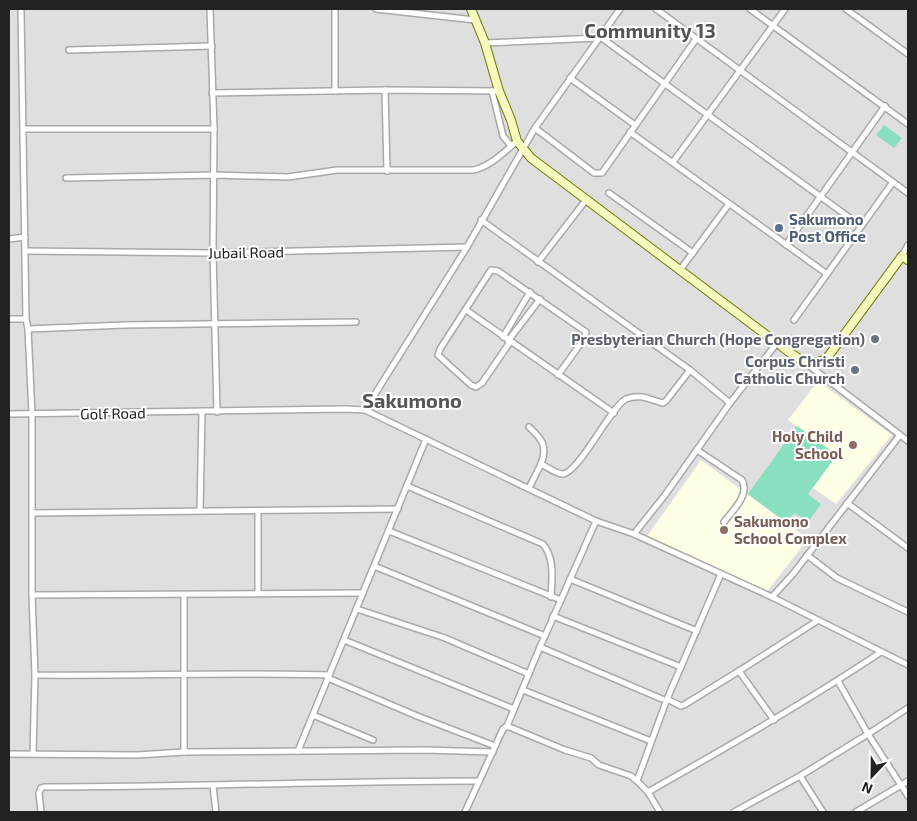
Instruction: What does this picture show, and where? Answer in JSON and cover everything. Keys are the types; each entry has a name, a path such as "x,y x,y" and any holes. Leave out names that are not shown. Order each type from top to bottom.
{"street":[{"path":"210,9 214,129 213,254 217,412"},
{"path":"335,9 336,91"},
{"path":"376,9 474,20"},
{"path":"471,9 485,43 496,91 503,136 523,149 543,169 908,441"},
{"path":"620,9 535,128 467,247 365,410 596,521 634,534 772,597 908,665"},
{"path":"656,9 908,193"},
{"path":"750,9 908,124"},
{"path":"673,162 785,9"},
{"path":"846,9 908,54"},
{"path":"20,11 24,130 26,319 32,414 32,595 35,674 33,754"},
{"path":"485,43 599,37 861,226"},
{"path":"535,128 594,173 598,174 605,170 696,39"},
{"path":"69,50 212,46"},
{"path":"570,78 635,125"},
{"path":"212,93 385,90 496,91"},
{"path":"385,90 387,171"},
{"path":"496,91 514,144"},
{"path":"786,244 885,106"},
{"path":"24,130 214,129"},
{"path":"630,132 827,274"},
{"path":"66,178 214,174 288,177 337,170 474,170 494,162 514,144"},
{"path":"794,320 893,182"},
{"path":"609,193 693,253"},
{"path":"538,262 586,200"},
{"path":"680,270 729,204"},
{"path":"481,220 690,370 730,403"},
{"path":"9,239 25,237"},
{"path":"807,364 817,363 827,358 905,258 908,246"},
{"name":"Jubail Road","path":"26,252 213,254 467,247"},
{"path":"540,299 479,386 471,385 438,355 490,270 498,271 530,292 540,299 586,332 584,339 558,375"},
{"path":"502,337 530,292"},
{"path":"466,310 502,337 614,413"},
{"path":"9,319 26,319"},
{"path":"28,329 214,323 356,322"},
{"path":"634,534 665,495 730,403 777,343"},
{"path":"541,464 560,474 568,472 622,401 638,396 659,402 666,401 690,370"},
{"name":"Golf Road","path":"9,414 365,410"},
{"path":"200,511 202,412"},
{"path":"529,427 544,446 541,464 530,488"},
{"path":"772,597 793,574 900,435"},
{"path":"298,751 426,439"},
{"path":"697,450 742,480 745,485 744,495 724,522"},
{"path":"407,486 543,544 548,549 552,565 551,596"},
{"path":"847,503 908,548"},
{"path":"32,513 398,509"},
{"path":"258,510 258,593"},
{"path":"465,812 503,729 507,726 544,636 596,521"},
{"path":"389,531 561,600"},
{"path":"807,555 837,578 908,612"},
{"path":"374,566 544,636"},
{"path":"638,781 665,699 681,667 721,574"},
{"path":"570,579 697,631"},
{"path":"32,595 363,593"},
{"path":"184,595 184,752"},
{"path":"357,609 446,638 529,674"},
{"path":"553,616 681,667"},
{"path":"540,647 681,706 817,621"},
{"path":"344,640 514,709"},
{"path":"648,792 774,720 882,652"},
{"path":"739,670 774,720"},
{"path":"35,674 106,676 253,673 329,676 494,749"},
{"path":"838,681 868,734 908,796"},
{"path":"523,690 651,741"},
{"path":"734,812 800,776 908,708"},
{"path":"313,715 373,740"},
{"path":"507,726 565,750 591,758 599,764 638,781 648,792 660,812"},
{"path":"9,754 137,755 184,752 494,749"},
{"path":"800,776 822,812"},
{"path":"41,812 40,793 41,788 44,787 213,786 359,781 479,781"},
{"path":"856,812 908,782"},
{"path":"213,786 216,812"}],"shaded area":[{"path":"9,9 908,9 908,812 9,812"},
{"name":"Holy Child School","path":"818,381 892,435 836,504 813,488 836,455 788,420"},
{"name":"Sakumono School Complex","path":"701,460 808,539 765,594 646,538"}],"green space":[{"path":"884,125 902,138 894,148 876,135"},
{"path":"797,426 837,455 808,494 821,504 808,522 794,513 787,523 748,494"}],"place":[{"name":"Sakumono Post Office","path":"779,228"},
{"name":"Presbyterian Church (Hope Congregation)","path":"875,339"},
{"name":"Corpus Christi Catholic Church","path":"855,370"},
{"name":"Holy Child School","path":"853,445"},
{"name":"Sakumono School Complex","path":"724,530"}],"district":[{"name":"Community 13","path":"650,30"},
{"name":"Sakumono","path":"412,400"}]}
